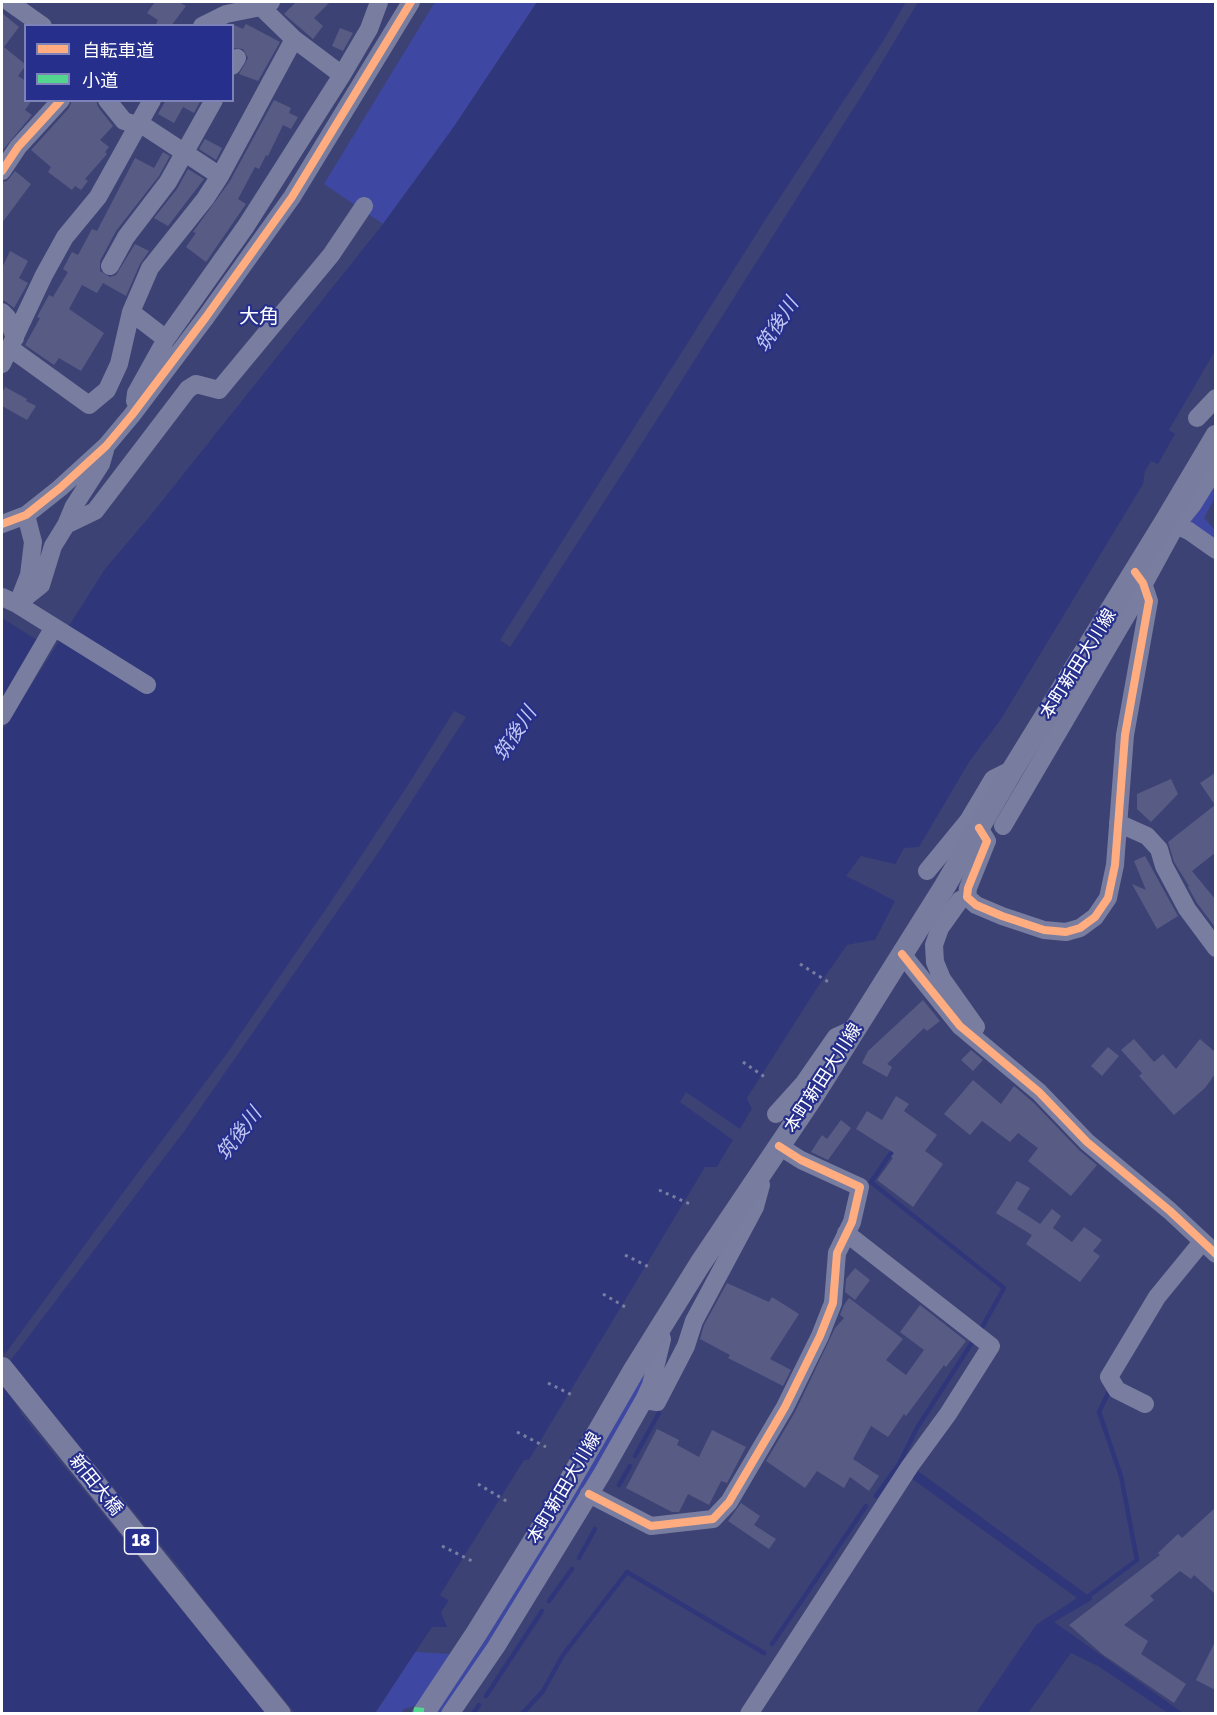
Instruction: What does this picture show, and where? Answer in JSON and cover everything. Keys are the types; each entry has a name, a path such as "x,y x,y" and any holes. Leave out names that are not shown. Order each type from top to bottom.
{"main road":[{"name":"本町新田大川線","path":"423,1713 476,1634 553,1510 658,1329 856,1028 980,828 1013,769 1139,577 1171,523 1215,436"},
{"name":"新田大橋","path":"2,1368 280,1713"}],"street":[{"path":"132,415 136,393 166,339 246,225 342,75 369,29 380,2"},
{"path":"2,524 26,515 60,488 106,446 132,415 292,197 411,2"},
{"path":"206,24 226,14 266,4 294,39 342,75"},
{"path":"21,5 41,24"},
{"path":"9,350 89,405 107,390 119,364 131,312 150,268 205,199 220,176 294,39"},
{"path":"2,171 18,147 59,102"},
{"path":"109,102 124,121 147,128 220,176"},
{"path":"9,350 44,275 65,237 98,197 151,102"},
{"path":"110,266 126,237 168,182 213,102"},
{"path":"66,525 95,511 188,388 196,384 219,390 331,255 364,206"},
{"path":"2,312 7,317 9,350"},
{"path":"131,312 166,339"},
{"path":"1197,418 1215,398"},
{"path":"9,601 41,585 53,546 100,464 106,446"},
{"path":"1215,467 1193,504 1171,523 1189,531 1215,550"},
{"path":"9,601 29,575 33,542 26,515"},
{"path":"967,897 976,904 1002,916 1044,930 1066,932 1080,928 1095,917 1108,898 1115,865 1125,735 1149,601 1139,577"},
{"path":"1003,826 1128,613 1139,577"},
{"path":"9,601 147,685"},
{"path":"2,716 54,627"},
{"path":"927,871 968,821 993,779 1013,769"},
{"path":"1118,823 1146,837 1159,849 1164,866 1187,909 1215,948"},
{"path":"967,897 968,888 987,841 980,828"},
{"path":"967,897 960,900 940,928 934,945 935,962 942,979 976,1027 971,1034"},
{"path":"902,954 960,1026 1039,1092 1087,1142 1170,1211 1208,1248 1157,1297 1109,1377 1113,1383 1145,1404"},
{"path":"776,1114 804,1083 836,1037 856,1028"},
{"path":"589,1494 651,1526 713,1519 729,1502 798,1383 833,1303 837,1252 852,1222 860,1187 801,1160 779,1146"},
{"path":"644,1400 657,1402 681,1355 694,1321 755,1207 761,1185 756,1180"},
{"path":"749,1713 991,1346 846,1233"},
{"path":"450,1713 496,1647 644,1400 651,1385 662,1340 658,1329"}],"path":[{"path":"800,964 830,983"},
{"path":"743,1062 766,1078"},
{"path":"659,1190 692,1204"},
{"path":"625,1255 651,1268"},
{"path":"603,1294 627,1308"},
{"path":"548,1383 572,1395"},
{"path":"516,1432 546,1447"},
{"path":"478,1484 508,1502"},
{"path":"442,1546 474,1562"}],"shaded area":[{"path":"435,2 537,2 453,128 383,224 324,184"},
{"path":"1215,481 1215,497 1204,518 1215,530 1215,542 1189,523"},
{"path":"656,1347 641,1395 568,1518 443,1713 435,1714 486,1639 564,1509"},
{"path":"415,1652 451,1654 417,1705 404,1709 401,1713 375,1714"}],"water":[{"name":"筑後川","path":"537,2 1215,2 1215,351 1169,430 1175,434 1158,464 1151,461 1145,471 1143,484 1001,719 969,762 919,847 904,848 880,893 895,901 875,940 847,945 747,1098 752,1109 717,1167 705,1168 529,1460 524,1461 441,1595 449,1600 441,1612 447,1627 432,1627 375,1713 2,1713 2,727 4,728 105,569 383,224 453,128"},
{"path":"2,618 37,640 2,700"},
{"path":"918,1471 1093,1599 1054,1622 1183,1713 1168,1713 1098,1666 1071,1653 1028,1713 976,1713 1036,1625 1077,1598 911,1478"}],"pier":[{"path":"906,2 918,2 867,87 651,429 510,647 500,640"},
{"path":"454,711 466,717 380,850 185,1130 10,1361 184,1573 295,1713 266,1713 22,1415 2,1385 2,1350 5,1354 228,1052 330,903"},
{"path":"861,856 899,865 884,892 897,899 898,902 846,876"},
{"path":"878,941 849,948 819,989 750,1098 755,1110 719,1169 707,1170 532,1462 526,1463 445,1594 451,1598 451,1602 440,1595 524,1460 529,1460 705,1167 717,1167 733,1140 680,1102 686,1092 740,1129 752,1109 747,1098 847,945"}],"building":[{"path":"155,2 179,2 186,6 172,24 156,24 158,20 147,13"},
{"path":"296,2 330,2 314,18 323,26 313,39 284,14"},
{"path":"2,13 19,27 4,47 24,63 24,68 18,76 24,80 24,102 31,102 25,110 32,115 2,151"},
{"path":"246,24 280,42 258,81 239,74 248,58 243,49 234,48 234,25 243,29"},
{"path":"340,28 353,33 343,51 332,46"},
{"path":"274,100 291,108 289,113 298,117 291,129 283,125 268,156 266,155 259,169 255,167 238,199 246,204 206,262 186,247 196,233 193,232 230,181"},
{"path":"71,102 97,102 113,126 100,140 109,147 105,152 107,154 85,179 88,181 81,190 75,186 72,190 48,172 51,167 31,150 69,108"},
{"path":"165,102 200,102 194,113 183,107 174,123 158,114"},
{"path":"205,139 222,148 216,160 199,149"},
{"path":"163,152 170,156 159,176 116,231 100,261 100,271 110,277 116,275 135,244 149,251 140,264 126,296 103,283 97,293 82,285 69,309 104,333 81,371 59,358 54,365 25,345 40,318 37,317 49,295 53,297 68,272 63,269 72,252 78,255 92,229 97,231 135,158 154,168"},
{"path":"188,169 204,179 168,226 154,218 177,189"},
{"path":"15,171 31,184 2,223 2,182 7,181"},
{"path":"10,251 28,261 19,278 28,283 14,308 2,301 2,268"},
{"path":"5,387 36,406 27,420 2,406 2,393"},
{"path":"1215,773 1215,805 1200,783"},
{"path":"1171,779 1178,794 1151,822 1137,809 1137,794"},
{"path":"1215,805 1215,853 1192,871 1215,899 1215,927 1197,903 1174,862 1168,842"},
{"path":"1145,856 1178,916 1157,929 1132,884 1146,890 1134,861"},
{"path":"923,1000 940,1021 927,1031 924,1028 887,1064 892,1067 887,1077 862,1063 868,1051"},
{"path":"1134,1039 1154,1062 1163,1054 1176,1069 1200,1039 1215,1052 1215,1074 1205,1088 1174,1115 1139,1076 1142,1073 1121,1050"},
{"path":"1108,1047 1119,1056 1102,1076 1091,1066"},
{"path":"971,1050 983,1060 973,1071 961,1060"},
{"path":"973,1080 1001,1104 1014,1086 1097,1165 1071,1196 1028,1161 1038,1148 1018,1133 1010,1142 982,1121 970,1135 944,1114"},
{"path":"896,1096 909,1104 904,1111 937,1135 925,1151 943,1164 913,1207 877,1180 893,1158 891,1157 894,1153 856,1129 867,1111 882,1120"},
{"path":"841,1120 851,1128 828,1160 811,1152 822,1135 827,1139"},
{"path":"1017,1181 1030,1188 1017,1209 1040,1224 1052,1209 1061,1216 1053,1228 1072,1242 1084,1227 1102,1240 1093,1251 1100,1256 1080,1282 1026,1244 1032,1235 996,1213"},
{"path":"855,1268 870,1280 855,1300 845,1292 846,1279"},
{"path":"727,1283 769,1302 772,1297 799,1314 770,1359 791,1370 783,1386 728,1358 730,1355 700,1339 704,1325"},
{"path":"849,1298 903,1339 886,1360 906,1375 924,1350 900,1332 920,1305 966,1341 946,1367 944,1365 906,1416 904,1414 888,1437 871,1426 853,1459 879,1476 869,1491 850,1477 844,1488 817,1471 805,1488 766,1461 795,1412 835,1328 844,1318 840,1315"},
{"path":"657,1429 679,1440 677,1445 699,1457 712,1430 746,1447 727,1483 721,1481 709,1505 688,1494 679,1512 672,1512 626,1488"},
{"path":"741,1503 760,1516 754,1525 776,1539 769,1549 728,1521"},
{"path":"1215,1508 1215,1594 1194,1575 1191,1579 1180,1571 1150,1596 1154,1600 1124,1625 1148,1641 1141,1654 1186,1684 1174,1703 1102,1654 1069,1625 1160,1555 1158,1553 1178,1534 1182,1538"},
{"path":"1215,1642 1215,1690 1196,1680"}],"waterway":[{"path":"895,1147 871,1182 1004,1288 980,1331"},
{"path":"904,1468 899,1464 917,1428 975,1338"},
{"path":"1085,1599 1137,1560 1121,1476 1099,1412 1111,1387"},
{"path":"635,1456 659,1413"},
{"path":"876,1496 899,1464"},
{"path":"619,1485 630,1466"},
{"path":"772,1644 866,1506"},
{"path":"579,1558 595,1529"},
{"path":"549,1601 572,1569"},
{"path":"522,1714 543,1691 563,1655 627,1572 764,1653"},
{"path":"486,1696 542,1611"},
{"path":"473,1714 479,1705"}],"marked path":[{"path":"414,1710 424,1711"}],"cycle path":[{"path":"2,524 26,515 60,488 106,446 132,415 292,197 411,2"},
{"path":"2,171 18,147 59,102"},
{"path":"979,828 987,841 968,888 967,897 976,905 1044,930 1066,932 1080,928 1095,917 1108,898 1115,865 1125,735 1149,601 1143,583 1135,572"},
{"path":"902,954 960,1026 1039,1092 1087,1142 1170,1211 1216,1254"},
{"path":"589,1494 651,1526 713,1519 729,1502 785,1407 820,1336 833,1303 837,1253 852,1222 860,1187 801,1160 779,1146"}],"district":[{"name":"大角","path":"259,317"}]}
